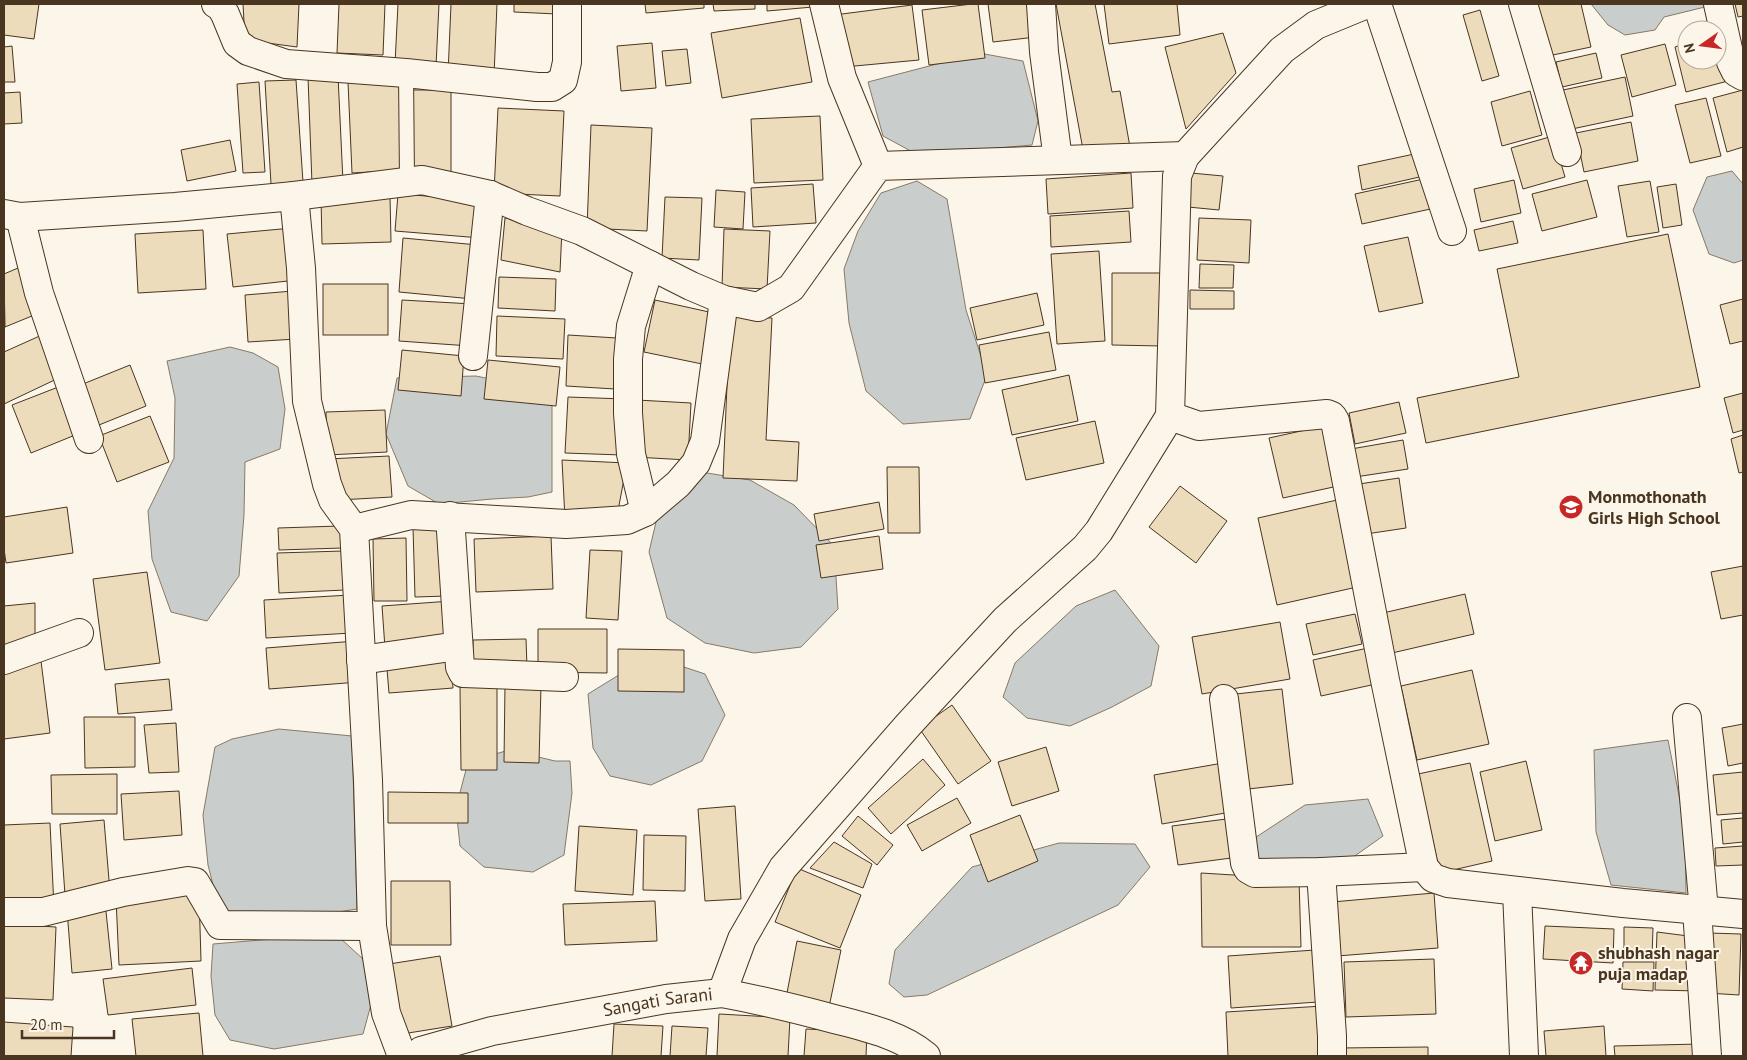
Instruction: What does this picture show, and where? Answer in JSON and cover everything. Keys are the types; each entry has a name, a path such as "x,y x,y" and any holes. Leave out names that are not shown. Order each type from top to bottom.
{"street":[{"path":"216,4 221,7 225,14 237,43 248,52 286,64 406,73 537,87 552,87 563,80 567,62 567,4"},
{"path":"824,4 842,78 878,166"},
{"path":"1041,4 1044,52 1058,160"},
{"path":"722,993 742,939 783,868 909,724 1005,620 1085,548 1099,531 1170,416 1175,297 1177,176 1184,156 1282,50 1316,25 1367,4"},
{"path":"1377,4 1452,232"},
{"path":"1523,4 1567,152"},
{"path":"1718,4 1731,62 1736,72 1743,76"},
{"path":"878,166 1184,156"},
{"path":"89,439 12,215 175,207 294,196 422,180 490,195 582,231 724,300 758,307 791,288 878,166"},
{"path":"473,356 490,195"},
{"path":"294,196 301,268 307,401 326,484 333,500 354,529 368,780 372,926 386,1013 402,1056"},
{"path":"645,512 631,454 628,413 628,359 631,326 650,265"},
{"path":"354,529 411,515 566,524 627,520 645,512 678,484 696,463 705,441 724,300"},
{"path":"1170,416 1199,426 1327,414 1336,421 1385,680 1424,867 1433,878 1448,883 1743,914"},
{"path":"450,516 458,646 462,674 564,677"},
{"path":"4,660 79,633"},
{"path":"361,660 458,646"},
{"path":"1224,699 1245,863 1248,869 1254,873 1424,867"},
{"path":"1687,718 1701,910 1707,1056"},
{"path":"1321,872 1332,1056"},
{"path":"4,912 43,912 123,892 188,881 195,882 200,888 220,925 372,926"},
{"path":"1517,891 1524,1056"},
{"name":"Sangati Sarani","path":"414,1056 422,1051 492,1031 666,999 722,993 774,1002 876,1030 917,1048 926,1056"}],"lane":[{"path":"406,73 407,181"}],"shaded area":[{"path":"1591,4 1704,4 1705,7 1664,17 1655,30 1625,35 1608,25"},
{"path":"979,53 1023,61 1038,121 1032,145 918,155 883,136 868,82"},
{"path":"1732,171 1743,184 1743,260 1734,263 1709,254 1693,210 1707,177"},
{"path":"917,181 947,199 966,310 987,375 970,419 903,424 866,391 849,323 844,269 858,231 881,193"},
{"path":"230,347 253,353 278,367 285,409 280,449 245,462 244,515 239,576 207,621 171,612 152,559 148,511 174,458 175,398 167,361"},
{"path":"476,376 552,392 552,492 528,497 439,504 408,486 386,434 397,378"},
{"path":"701,472 750,480 794,505 834,546 838,609 801,647 754,653 705,643 667,618 649,552 656,522"},
{"path":"1115,590 1159,646 1151,686 1112,707 1070,726 1027,718 1003,697 1015,663 1076,606"},
{"path":"684,667 705,674 725,715 702,761 651,785 610,776 593,748 588,694 622,673"},
{"path":"279,729 352,736 357,909 273,922 222,921 208,865 203,815 215,747 232,739"},
{"path":"1668,740 1685,826 1686,893 1611,885 1596,832 1594,750"},
{"path":"509,750 555,761 570,761 572,793 564,855 533,872 484,867 460,846 456,808 468,762"},
{"path":"1368,799 1383,836 1342,865 1259,871 1244,845 1305,805"},
{"path":"1059,843 1135,844 1150,867 1118,905 927,995 904,997 889,984 895,950 972,867"},
{"path":"339,937 363,959 372,1001 363,1034 274,1049 230,1040 215,1015 211,976 213,944 273,939"}],"building":[{"path":"4,4 39,4 34,39 4,35"},
{"path":"243,4 299,4 297,47 245,40"},
{"path":"339,4 385,4 383,55 337,53"},
{"path":"398,4 439,4 436,66 395,64"},
{"path":"451,4 497,4 494,76 448,74"},
{"path":"514,4 558,4 557,14 514,12"},
{"path":"645,4 704,4 704,8 646,13"},
{"path":"713,4 755,4 755,9 714,11"},
{"path":"767,4 812,4 813,7 767,11"},
{"path":"978,4 985,58 929,65 922,10"},
{"path":"988,4 1032,4 1036,37 993,42"},
{"path":"1056,4 1095,4 1112,92 1120,91 1130,147 1084,155"},
{"path":"1104,4 1177,4 1180,35 1109,44"},
{"path":"1536,4 1581,4 1591,47 1548,56"},
{"path":"1735,4 1743,4 1743,16 1738,17"},
{"path":"912,5 919,60 844,67 834,15"},
{"path":"1480,10 1499,76 1482,81 1463,15"},
{"path":"800,18 812,82 722,98 711,33"},
{"path":"1223,33 1236,73 1186,129 1165,47"},
{"path":"652,43 656,88 621,91 617,46"},
{"path":"1665,44 1676,85 1632,97 1621,55"},
{"path":"12,46 15,82 4,82 4,47"},
{"path":"687,49 691,83 666,86 662,51"},
{"path":"1596,53 1602,78 1562,87 1556,62"},
{"path":"1681,70 1722,70 1728,81 1686,92"},
{"path":"338,76 343,182 312,184 308,77"},
{"path":"1625,77 1633,116 1572,129 1563,90"},
{"path":"399,79 404,170 352,173 348,82"},
{"path":"296,80 303,182 271,184 265,81"},
{"path":"259,82 265,172 243,173 237,84"},
{"path":"411,90 451,90 451,173 411,173"},
{"path":"1743,90 1743,147 1727,152 1713,98"},
{"path":"1530,91 1542,135 1502,146 1491,102"},
{"path":"20,92 22,123 4,124 4,93"},
{"path":"1706,98 1721,156 1690,163 1675,105"},
{"path":"498,108 564,111 560,196 494,193"},
{"path":"820,116 823,180 754,183 751,119"},
{"path":"1631,122 1638,161 1584,172 1576,133"},
{"path":"591,125 652,128 647,231 587,228"},
{"path":"1553,136 1565,177 1523,189 1511,148"},
{"path":"230,140 236,171 187,181 181,150"},
{"path":"1419,153 1424,176 1362,190 1358,166"},
{"path":"1131,173 1133,208 1048,214 1046,179"},
{"path":"1191,173 1223,176 1219,210 1188,207"},
{"path":"1428,178 1435,208 1362,224 1355,194"},
{"path":"1514,180 1521,213 1481,222 1474,189"},
{"path":"1587,180 1597,217 1542,231 1532,194"},
{"path":"1650,181 1659,232 1627,237 1618,186"},
{"path":"813,184 816,223 753,227 751,188"},
{"path":"1676,184 1682,225 1663,228 1657,187"},
{"path":"716,190 745,192 743,229 714,227"},
{"path":"398,194 483,200 481,238 395,231"},
{"path":"390,196 391,242 322,244 321,198"},
{"path":"665,197 702,198 699,260 662,258"},
{"path":"1129,211 1131,242 1051,247 1050,216"},
{"path":"505,218 562,229 560,272 501,260"},
{"path":"1199,218 1251,220 1249,263 1197,260"},
{"path":"1513,221 1518,243 1479,251 1474,230"},
{"path":"292,228 297,280 233,287 227,234"},
{"path":"724,229 770,231 767,289 722,287"},
{"path":"203,230 206,289 138,293 135,234"},
{"path":"1668,234 1700,387 1426,443 1417,398 1519,377 1497,269"},
{"path":"1408,237 1423,303 1379,312 1364,246"},
{"path":"403,238 478,245 473,299 399,292"},
{"path":"1099,251 1105,341 1057,344 1051,254"},
{"path":"1200,264 1234,265 1233,288 1199,288"},
{"path":"25,265 44,311 5,327 4,274"},
{"path":"1112,273 1162,273 1162,346 1112,345"},
{"path":"499,277 556,279 555,311 498,308"},
{"path":"323,284 388,284 388,335 323,335"},
{"path":"1190,290 1234,291 1234,309 1190,309"},
{"path":"293,291 296,339 248,342 245,295"},
{"path":"1037,293 1044,325 977,340 970,308"},
{"path":"1743,299 1743,341 1730,344 1720,305"},
{"path":"402,300 473,304 470,346 399,341"},
{"path":"655,300 718,314 707,365 644,352"},
{"path":"497,316 565,319 563,359 496,356"},
{"path":"730,316 772,318 766,440 799,442 797,481 723,478"},
{"path":"1049,332 1056,370 985,383 979,345"},
{"path":"44,334 63,376 4,404 4,352"},
{"path":"568,335 617,338 615,389 566,386"},
{"path":"402,350 464,356 461,396 398,390"},
{"path":"488,360 560,367 556,406 484,399"},
{"path":"130,365 146,406 94,427 78,386"},
{"path":"1069,375 1078,421 1012,435 1002,390"},
{"path":"66,384 85,431 31,453 12,405"},
{"path":"1743,393 1743,430 1733,433 1724,398"},
{"path":"568,397 625,399 622,455 565,453"},
{"path":"637,400 691,403 688,460 634,457"},
{"path":"1399,402 1406,433 1355,444 1349,413"},
{"path":"385,410 387,452 327,455 326,412"},
{"path":"150,416 169,462 117,482 99,436"},
{"path":"1095,421 1104,463 1026,480 1016,438"},
{"path":"1324,426 1338,486 1283,498 1269,438"},
{"path":"1743,435 1743,472 1739,473 1731,439"},
{"path":"1403,440 1408,469 1355,477 1351,449"},
{"path":"389,456 392,497 339,500 327,459"},
{"path":"562,460 627,463 617,516 565,519"},
{"path":"887,467 919,467 920,533 888,533"},
{"path":"1399,478 1406,528 1366,534 1359,484"},
{"path":"1180,486 1227,521 1196,563 1149,527"},
{"path":"1337,500 1357,587 1277,605 1258,518"},
{"path":"879,502 884,529 819,541 814,514"},
{"path":"67,507 73,553 6,563 4,517"},
{"path":"340,526 342,548 279,550 278,528"},
{"path":"445,526 447,596 415,597 413,527"},
{"path":"551,536 553,589 476,592 474,539"},
{"path":"879,536 883,569 821,578 816,545"},
{"path":"406,538 407,601 374,601 373,539"},
{"path":"590,550 622,551 618,620 586,618"},
{"path":"343,551 345,590 279,593 277,553"},
{"path":"1743,566 1743,615 1721,619 1711,572"},
{"path":"147,572 160,663 105,670 93,579"},
{"path":"1465,594 1474,634 1392,653 1383,613"},
{"path":"350,595 352,633 266,638 264,600"},
{"path":"451,601 454,643 385,648 382,606"},
{"path":"35,603 35,645 4,657 4,606"},
{"path":"1355,614 1362,644 1313,655 1306,624"},
{"path":"1280,622 1290,679 1202,694 1192,637"},
{"path":"538,629 607,629 607,673 538,672"},
{"path":"526,639 527,667 473,667 473,640"},
{"path":"356,641 359,682 269,689 266,648"},
{"path":"1368,648 1376,684 1321,696 1313,660"},
{"path":"618,649 684,650 684,692 618,691"},
{"path":"450,652 453,688 389,693 386,657"},
{"path":"41,661 50,733 4,739 4,665"},
{"path":"1472,670 1489,744 1417,760 1401,686"},
{"path":"169,679 172,710 118,714 115,684"},
{"path":"505,684 541,685 539,763 504,762"},
{"path":"460,687 497,687 497,770 461,770"},
{"path":"1282,689 1293,784 1248,789 1236,694"},
{"path":"952,705 991,761 958,784 919,728"},
{"path":"84,717 135,717 135,767 85,768"},
{"path":"176,723 179,772 149,773 144,725"},
{"path":"1743,724 1743,763 1728,766 1722,728"},
{"path":"1046,747 1059,791 1012,806 998,762"},
{"path":"923,759 945,785 891,834 868,808"},
{"path":"1526,761 1542,830 1495,841 1480,772"},
{"path":"1223,763 1231,812 1162,824 1154,775"},
{"path":"1470,763 1492,861 1440,873 1418,774"},
{"path":"1743,772 1743,813 1717,815 1713,775"},
{"path":"117,774 117,814 52,814 51,775"},
{"path":"179,791 182,835 124,840 121,794"},
{"path":"388,792 468,793 468,823 388,823"},
{"path":"957,798 971,823 922,851 907,825"},
{"path":"735,806 741,899 705,901 698,809"},
{"path":"1020,815 1038,861 988,882 970,835"},
{"path":"858,816 893,845 877,865 842,836"},
{"path":"1234,818 1239,857 1178,865 1172,826"},
{"path":"1743,818 1743,842 1723,844 1721,820"},
{"path":"104,820 110,892 65,895 60,824"},
{"path":"50,823 54,908 4,910 4,825"},
{"path":"579,826 637,830 633,895 575,891"},
{"path":"644,835 686,836 685,891 643,890"},
{"path":"834,842 872,864 863,888 810,868"},
{"path":"1743,846 1743,865 1716,866 1715,848"},
{"path":"797,868 861,895 840,948 775,922"},
{"path":"1201,873 1299,879 1301,947 1202,947"},
{"path":"391,881 450,881 451,945 391,945"},
{"path":"1434,893 1438,948 1337,956 1332,902"},
{"path":"199,894 201,961 119,965 116,898"},
{"path":"655,901 657,941 565,945 563,904"},
{"path":"105,902 112,969 72,973 67,910"},
{"path":"4,924 56,927 53,1000 4,998"},
{"path":"1545,926 1614,929 1613,963 1543,959"},
{"path":"1624,927 1653,928 1652,957 1624,956"},
{"path":"1657,932 1696,937 1699,991 1655,990"},
{"path":"1709,933 1741,934 1739,995 1707,993"},
{"path":"797,941 841,950 829,1007 786,998"},
{"path":"1315,950 1318,1002 1231,1008 1228,956"},
{"path":"440,956 452,1026 402,1034 389,964"},
{"path":"1434,959 1436,1014 1346,1017 1344,962"},
{"path":"1623,962 1654,962 1653,991 1622,989"},
{"path":"192,968 196,1005 108,1015 103,979"},
{"path":"1323,1006 1320,1056 1228,1056 1226,1012"},
{"path":"199,1013 203,1056 136,1056 132,1019"},
{"path":"719,1014 790,1018 788,1056 717,1056"},
{"path":"4,1022 73,1027 71,1056 4,1056"},
{"path":"614,1024 663,1026 661,1056 612,1056"},
{"path":"672,1026 708,1028 706,1056 670,1056"},
{"path":"1604,1026 1606,1056 1546,1056 1544,1031"},
{"path":"806,1029 867,1032 866,1056 804,1056"},
{"path":"1700,1044 1701,1056 1615,1056 1614,1046"},
{"path":"1428,1047 1428,1056 1339,1056 1339,1048"}],"place":[{"name":"Monmothonath Girls High School","path":"1571,507"},
{"name":"shubhash nagar puja madap","path":"1581,963"}]}
